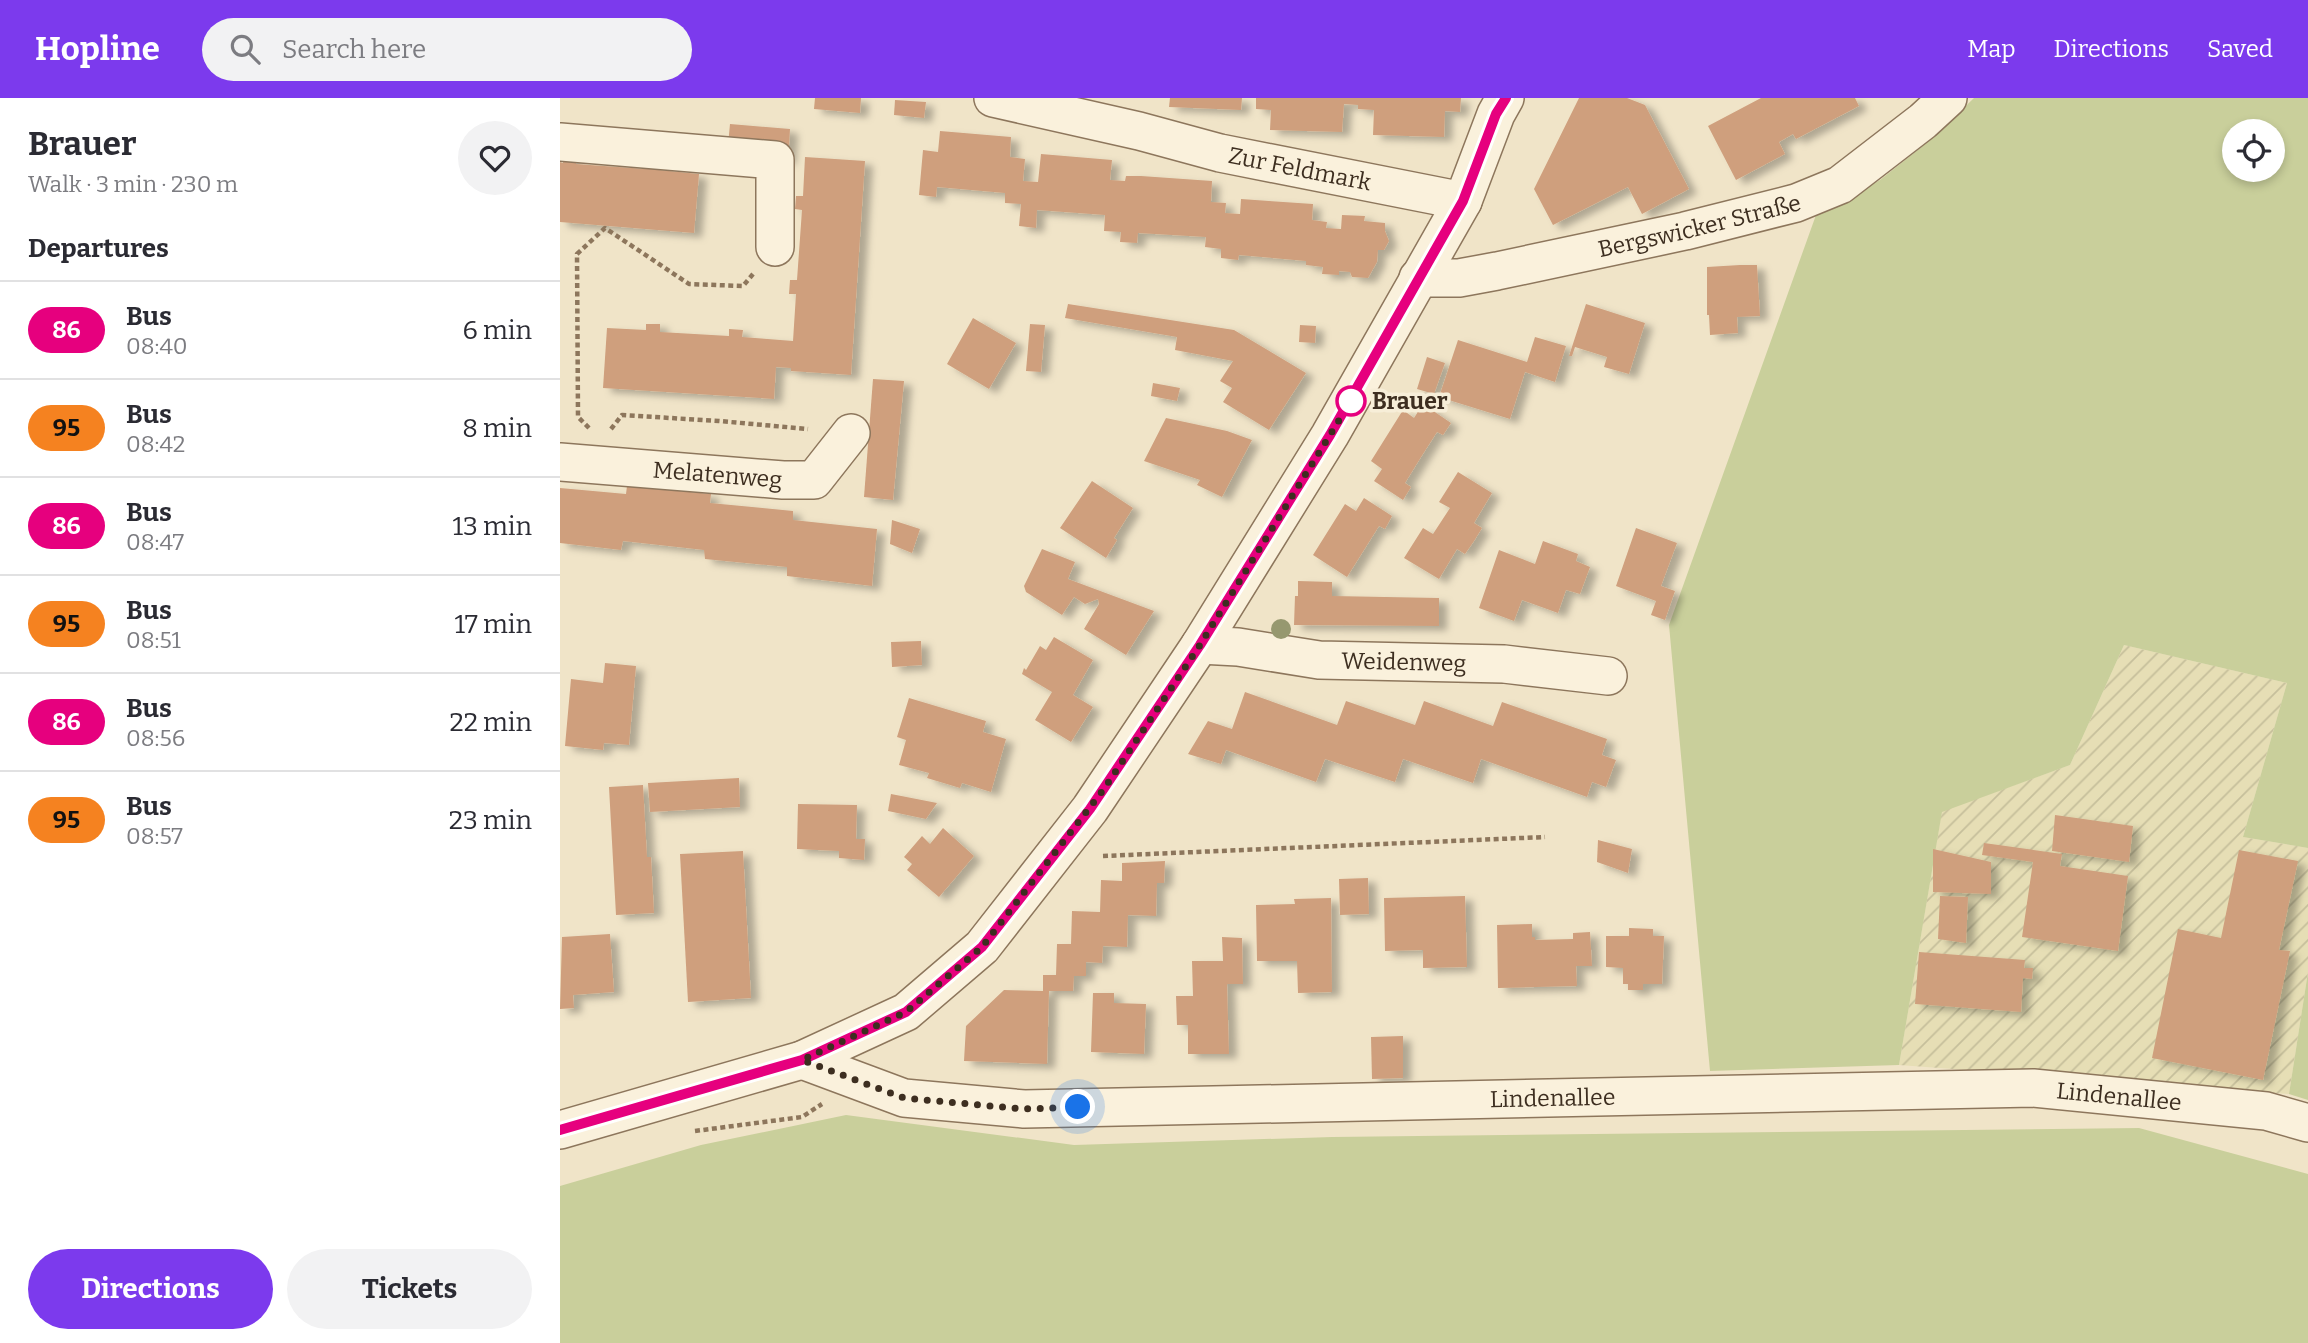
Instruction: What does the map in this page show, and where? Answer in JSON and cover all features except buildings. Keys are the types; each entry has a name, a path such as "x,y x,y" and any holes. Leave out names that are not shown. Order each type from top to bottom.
{"street":[{"name":"Zur Feldmark","path":"993,98 1139,115 1220,153 1463,201"},
{"path":"560,1130 802,1060 906,1012 982,947 1090,809 1200,645 1330,435 1463,201 1496,114 1506,98"},
{"name":"Bergswicker Straße","path":"1418,278 1459,278 1497,271 1685,231 1797,203 1840,185 1923,121 1948,98"},
{"path":"560,142 775,160 775,247"},
{"name":"Melatenweg","path":"560,462 783,480 814,480 851,433"},
{"name":"Weidenweg","path":"1200,645 1238,647 1319,660 1504,664 1608,676"},
{"name":"Lindenallee","path":"802,1060 904,1098 1024,1109 2033,1088 2266,1111 2308,1123"}],"path":[{"path":"775,247 743,286 689,284 605,228 577,254 578,417 589,429 613,429 622,415 851,433"},
{"path":"1103,856 1545,837"},
{"path":"690,1131 802,1117 836,1096 851,1080"}],"shaded area":[{"path":"2124,645 2287,683 2243,837 2308,848 2308,972 2289,1094 1899,1065 1942,811 2070,765"}],"green space":[{"path":"1974,98 2308,98 2308,848 2243,837 2287,683 2124,645 2070,765 1942,812 1899,1065 1710,1071 1669,625 1816,215 1880,180 1934,137"},
{"path":"2308,972 2308,1100 2289,1094"},
{"path":"846,1115 1074,1145 1332,1137 2139,1128 2308,1174 2308,1343 560,1343 560,1186 701,1145"}],"bus line":[{"name":"86","path":"560,1130 802,1060 906,1012 982,947 1090,809 1200,645 1330,435 1463,201 1496,114 1506,98"}],"place":[{"name":"Brauer","path":"1351,401"}],"route":[{"path":"1078,1107 1024,1109 904,1098 802,1060 906,1012 982,947 1104,789 1200,645 1351,401"}]}
